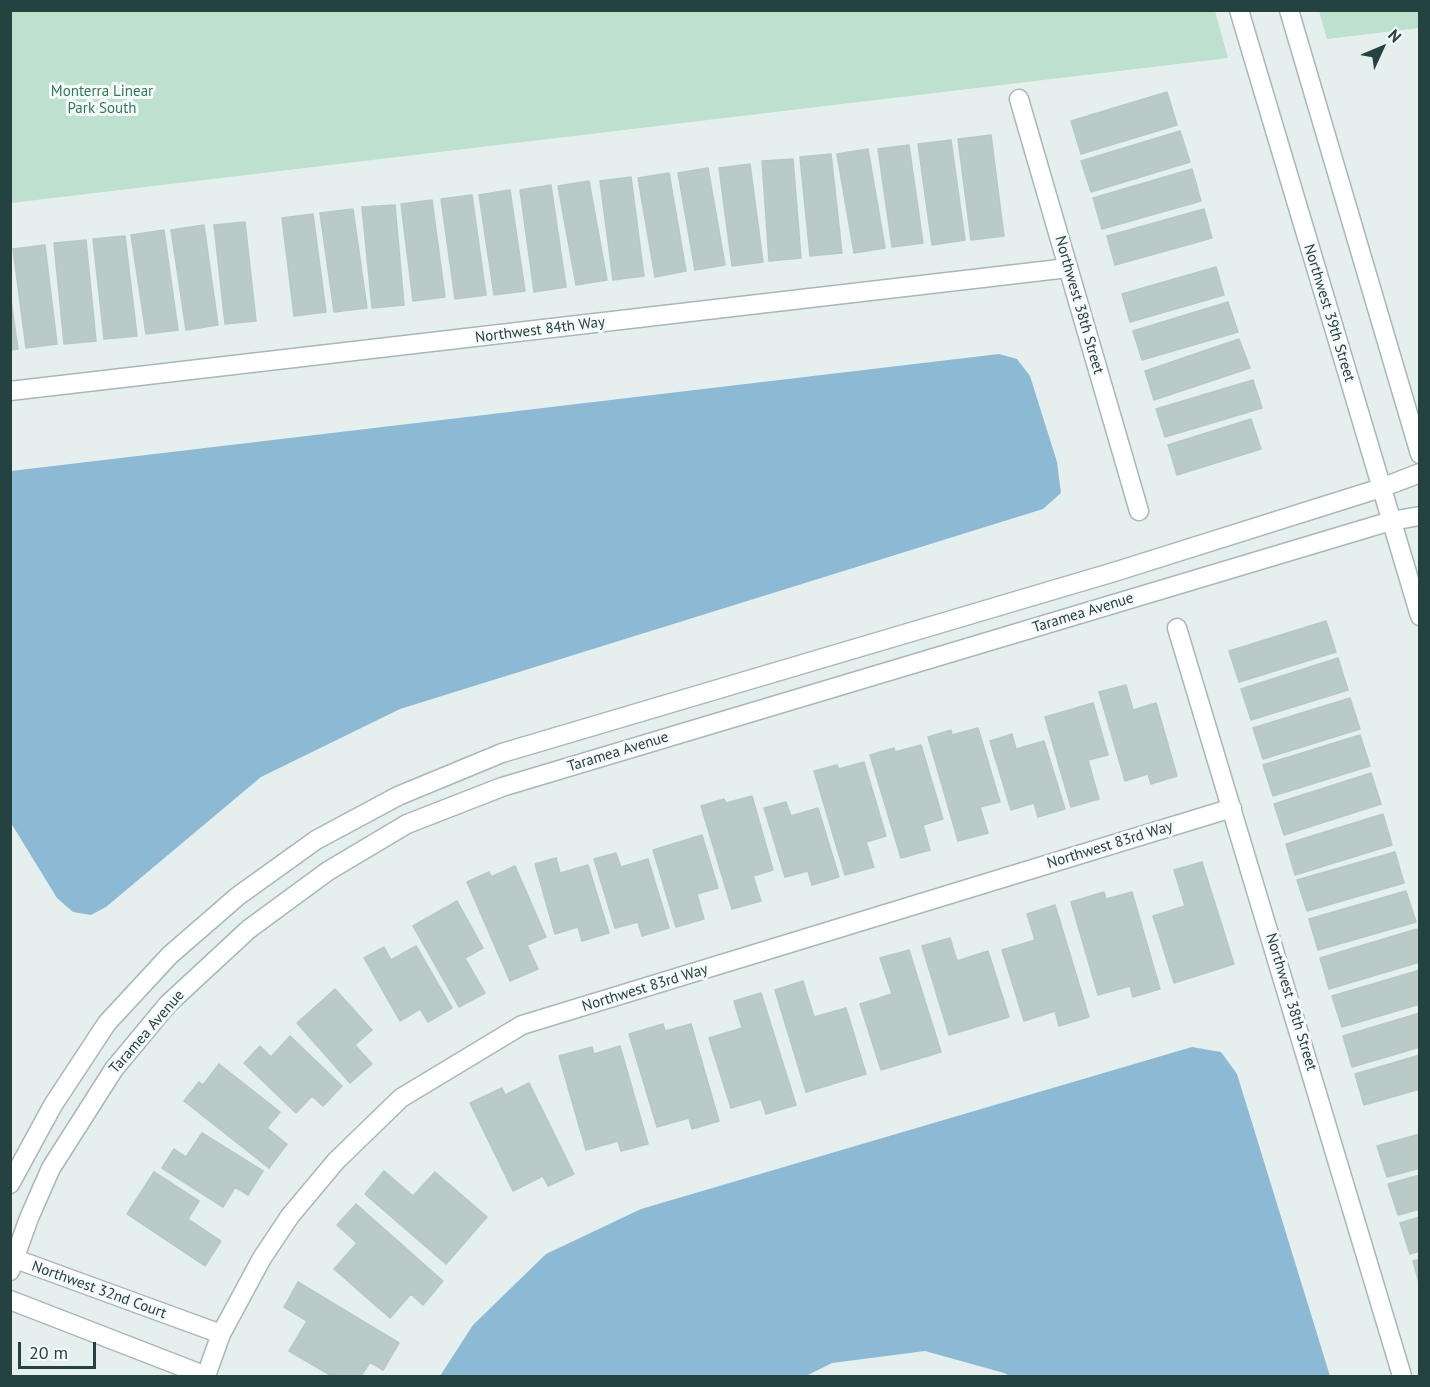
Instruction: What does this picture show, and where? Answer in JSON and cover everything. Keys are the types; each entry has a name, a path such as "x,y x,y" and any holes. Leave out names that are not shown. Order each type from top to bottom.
{"street":[{"name":"Northwest 39th Street","path":"1239,10 1419,616"},
{"path":"1289,10 1419,454"},
{"name":"Northwest 38th Street","path":"1019,99 1139,511"},
{"name":"Northwest 84th Way","path":"10,391 1068,268"},
{"name":"Taramea Avenue","path":"10,1184 53,1105 107,1023 170,955 238,896 316,840 398,796 502,753 1114,572 1381,488 1419,473"},
{"name":"Taramea Avenue","path":"12,1263 51,1168 114,1069 168,1004 249,929 328,871 407,824 502,787 1391,521 1419,516"},
{"name":"Northwest 38th Street","path":"1177,628 1233,808 1402,1377"},
{"name":"Northwest 83rd Way","path":"206,1377 221,1334 262,1258 290,1216 336,1161 401,1098 522,1026 1233,808"},
{"name":"Northwest 32nd Court","path":"12,1263 221,1334"},
{"path":"10,1300 206,1377"}],"green space":[{"name":"Monterra Linear Park South","path":"11,11 1215,11 1228,58 11,203"},
{"path":"1319,11 1419,11 1419,28 1327,39"}],"water":[{"path":"999,354 1017,359 1030,376 1057,462 1061,493 1043,509 400,709 261,777 106,907 91,915 73,912 57,898 11,823 11,471"},
{"path":"1192,1047 1221,1052 1237,1074 1330,1376 1010,1376 925,1351 832,1363 806,1376 440,1376 473,1325 546,1254 641,1209"}],"building":[{"path":"1167,92 1177,125 1081,154 1071,121"},
{"path":"1180,131 1190,162 1091,192 1081,161"},
{"path":"991,135 1004,236 971,240 958,139"},
{"path":"951,140 965,240 932,245 918,144"},
{"path":"909,145 923,243 892,247 878,149"},
{"path":"868,149 885,248 854,253 837,154"},
{"path":"831,154 842,253 810,256 800,157"},
{"path":"793,159 801,258 769,261 762,161"},
{"path":"750,164 763,262 732,266 719,168"},
{"path":"708,168 725,265 695,270 678,173"},
{"path":"1192,169 1201,201 1102,229 1093,198"},
{"path":"669,173 686,271 655,277 638,178"},
{"path":"631,177 644,276 613,280 600,181"},
{"path":"589,181 607,280 576,285 558,186"},
{"path":"551,185 566,287 534,292 520,190"},
{"path":"510,190 525,291 494,295 479,195"},
{"path":"472,195 486,295 455,299 441,199"},
{"path":"432,200 445,297 413,301 401,204"},
{"path":"395,205 404,305 372,308 362,207"},
{"path":"353,209 367,308 334,312 320,213"},
{"path":"1204,209 1212,238 1115,265 1107,236"},
{"path":"313,214 326,312 294,316 282,218"},
{"path":"245,222 256,321 225,324 214,225"},
{"path":"204,225 218,325 186,330 171,230"},
{"path":"164,230 178,330 146,334 131,235"},
{"path":"125,236 137,336 104,339 93,239"},
{"path":"86,240 96,341 64,344 54,243"},
{"path":"45,245 57,344 26,348 13,249"},
{"path":"1216,267 1224,295 1130,322 1122,294"},
{"path":"10,293 18,349 10,350"},
{"path":"1228,302 1238,332 1142,360 1133,331"},
{"path":"1239,339 1250,368 1154,400 1145,371"},
{"path":"1253,380 1262,408 1165,437 1156,409"},
{"path":"1251,419 1261,449 1177,475 1168,445"},
{"path":"1326,621 1336,652 1239,682 1229,651"},
{"path":"1338,658 1348,690 1251,720 1241,689"},
{"path":"1126,685 1133,710 1156,703 1177,776 1151,784 1148,774 1125,781 1099,692"},
{"path":"1350,698 1360,729 1263,759 1253,728"},
{"path":"1093,703 1108,755 1088,760 1099,799 1071,807 1045,717"},
{"path":"978,728 1000,802 980,807 988,833 958,841 928,737 951,730 952,735"},
{"path":"1012,734 1016,749 1044,741 1065,809 1038,817 1034,803 1011,810 990,741"},
{"path":"1360,735 1370,766 1273,796 1263,765"},
{"path":"921,745 943,819 923,825 930,850 901,858 870,755 894,748 895,752"},
{"path":"864,762 886,836 866,842 874,867 845,875 814,771 837,765 839,769"},
{"path":"1371,773 1381,804 1284,835 1274,804"},
{"path":"752,796 773,870 753,876 761,901 732,909 701,806 724,799 726,803"},
{"path":"786,802 791,816 818,808 839,877 812,885 808,871 785,877 764,808"},
{"path":"1383,814 1392,845 1295,875 1286,844"},
{"path":"702,835 718,888 697,894 704,919 676,927 653,850"},
{"path":"1395,852 1404,883 1307,911 1297,880"},
{"path":"616,853 621,867 648,859 669,928 642,936 638,922 615,928 594,859"},
{"path":"556,858 560,873 588,865 609,933 582,941 578,927 555,934 535,864"},
{"path":"1202,862 1234,964 1174,983 1153,916 1185,906 1174,870"},
{"path":"515,866 546,937 527,945 538,969 510,981 467,882 489,872 491,877"},
{"path":"1406,891 1416,922 1318,950 1309,919"},
{"path":"1104,892 1106,899 1132,892 1160,989 1133,997 1130,986 1098,995 1071,902"},
{"path":"457,901 483,948 465,958 485,993 459,1007 413,926"},
{"path":"1055,905 1089,1017 1059,1026 1055,1011 1024,1021 1002,950 1035,940 1027,914"},
{"path":"1417,929 1420,937 1420,962 1329,989 1320,958"},
{"path":"950,938 957,961 988,951 1009,1017 949,1035 922,946"},
{"path":"416,946 452,1008 428,1022 420,1009 400,1021 364,958 384,947 391,960"},
{"path":"909,950 941,1052 881,1070 860,1004 892,994 880,958"},
{"path":"1420,970 1420,1004 1342,1027 1332,996"},
{"path":"803,981 814,1017 846,1008 866,1074 806,1092 775,990"},
{"path":"335,989 372,1030 355,1045 372,1064 350,1083 297,1023"},
{"path":"761,993 796,1105 766,1114 761,1099 731,1108 709,1038 742,1028 734,1001"},
{"path":"1420,1013 1420,1047 1352,1067 1343,1036"},
{"path":"663,1024 665,1031 691,1024 719,1121 692,1129 689,1118 657,1127 629,1034"},
{"path":"290,1036 342,1086 323,1106 312,1096 296,1113 244,1063 260,1046 271,1057"},
{"path":"620,1046 648,1144 621,1151 618,1141 586,1150 559,1056 592,1047 594,1054"},
{"path":"1420,1055 1420,1089 1364,1105 1355,1074"},
{"path":"219,1064 280,1112 267,1128 287,1144 269,1168 184,1101 199,1082 203,1085"},
{"path":"529,1083 574,1174 548,1186 543,1176 513,1191 470,1103 502,1088 505,1095"},
{"path":"202,1133 263,1171 248,1195 235,1187 223,1207 162,1168 174,1149 186,1157"},
{"path":"1420,1134 1420,1168 1387,1177 1377,1146"},
{"path":"384,1171 413,1196 435,1172 487,1217 446,1264 365,1194"},
{"path":"154,1172 199,1201 188,1219 221,1241 205,1266 127,1214"},
{"path":"1420,1175 1420,1209 1398,1215 1388,1184"},
{"path":"356,1204 443,1281 423,1305 411,1294 390,1318 334,1269 357,1243 337,1225"},
{"path":"1420,1217 1420,1251 1410,1254 1400,1223"},
{"path":"1420,1259 1420,1286 1413,1261"},
{"path":"298,1282 399,1343 383,1370 370,1362 361,1376 332,1376 289,1351 307,1321 284,1307"}]}
